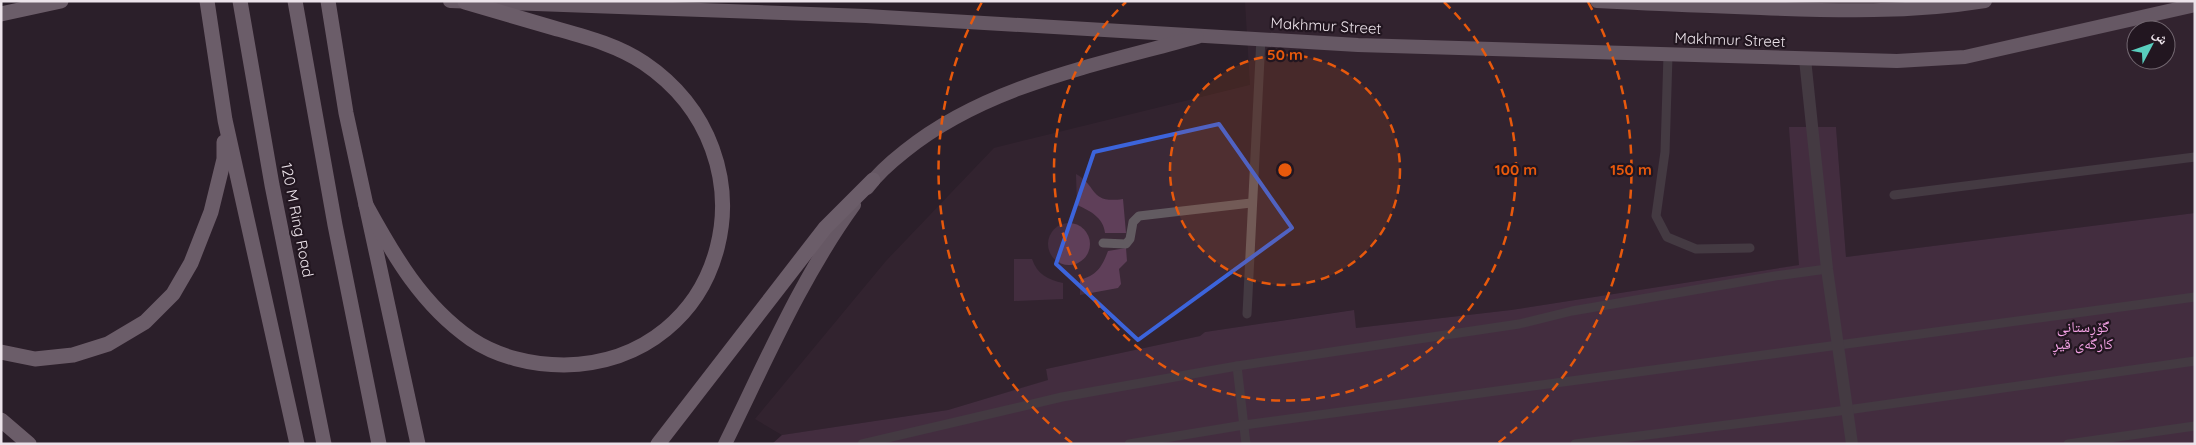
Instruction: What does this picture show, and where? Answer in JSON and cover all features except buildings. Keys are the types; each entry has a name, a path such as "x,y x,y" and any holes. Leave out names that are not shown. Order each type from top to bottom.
{"highway":[{"path":"1,14 61,1"},
{"path":"207,1 225,120 297,444"},
{"name":"120 M Ring Road","path":"240,1 287,263 324,444"},
{"path":"295,1 335,225 379,444"},
{"path":"328,1 366,205 418,444"},
{"path":"1597,1 1820,10 1898,10 1985,1"},
{"path":"366,205 400,266 427,300 473,340 491,350 530,362 550,365 590,363 629,351 658,334 679,316 692,301 708,276 716,252 722,222 723,193 720,166 697,114 678,91 645,64 606,43 458,2"},
{"name":"Makhmur Street","path":"458,2 866,16 1207,34 1358,45 1897,61 1965,57 2194,8"},
{"path":"658,444 825,228 873,180 920,139 953,118 1033,84 1207,34"},
{"path":"1,352 35,359 73,354 108,344 146,322 173,294 191,263 211,212 224,159 225,120"},
{"path":"725,444 810,275 838,228 873,180"},
{"path":"1,420 29,444"}],"street":[{"path":"1805,59 1827,269 1852,444"}],"lane":[{"path":"1247,314 1251,203 1261,38"},
{"path":"1668,54 1665,152 1656,216 1667,237 1696,249 1750,248"},
{"path":"1894,195 2195,157"},
{"path":"1103,243 1126,244 1130,239 1133,222 1139,216 1251,203"},
{"path":"862,444 1062,397 1237,366 1519,324 1572,311 1775,276 1827,269"},
{"path":"1129,444 1244,425 2195,297"},
{"path":"1575,444 1847,410 2195,361"},
{"path":"1237,366 1246,444"},
{"path":"2068,444 2195,426"}],"highlighted area":[{"path":"1219,124 1292,228 1138,340 1056,264 1094,152"}],"shaded area":[{"path":"1245,1 2195,1 2195,213 1846,257 1836,127 1790,127 1800,265 1511,310 1356,328 1353,310 1205,332 1200,336 1046,369 1049,380 948,410 782,435 755,419 886,261 994,148 1250,85"}],"green space":[{"name":"گۆڕستانی کارگەی قیڕ","path":"1789,127 1836,127 1846,257 2195,213 2195,444 772,444 782,435 948,410 1048,380 1046,369 1200,336 1205,332 1354,310 1356,328 1511,310 1799,265"},
{"path":"1076,174 1095,193 1104,199 1123,199 1126,233 1105,233 1099,219 1091,212 1077,205"},
{"path":"1069,223 1084,229 1090,244 1084,259 1069,265 1054,259 1048,244 1054,229"},
{"path":"1126,248 1127,261 1119,269 1121,284 1118,288 1080,295 1080,280 1091,276 1098,270 1108,251"},
{"path":"1014,259 1032,259 1037,269 1044,276 1063,283 1063,299 1014,301"}]}
